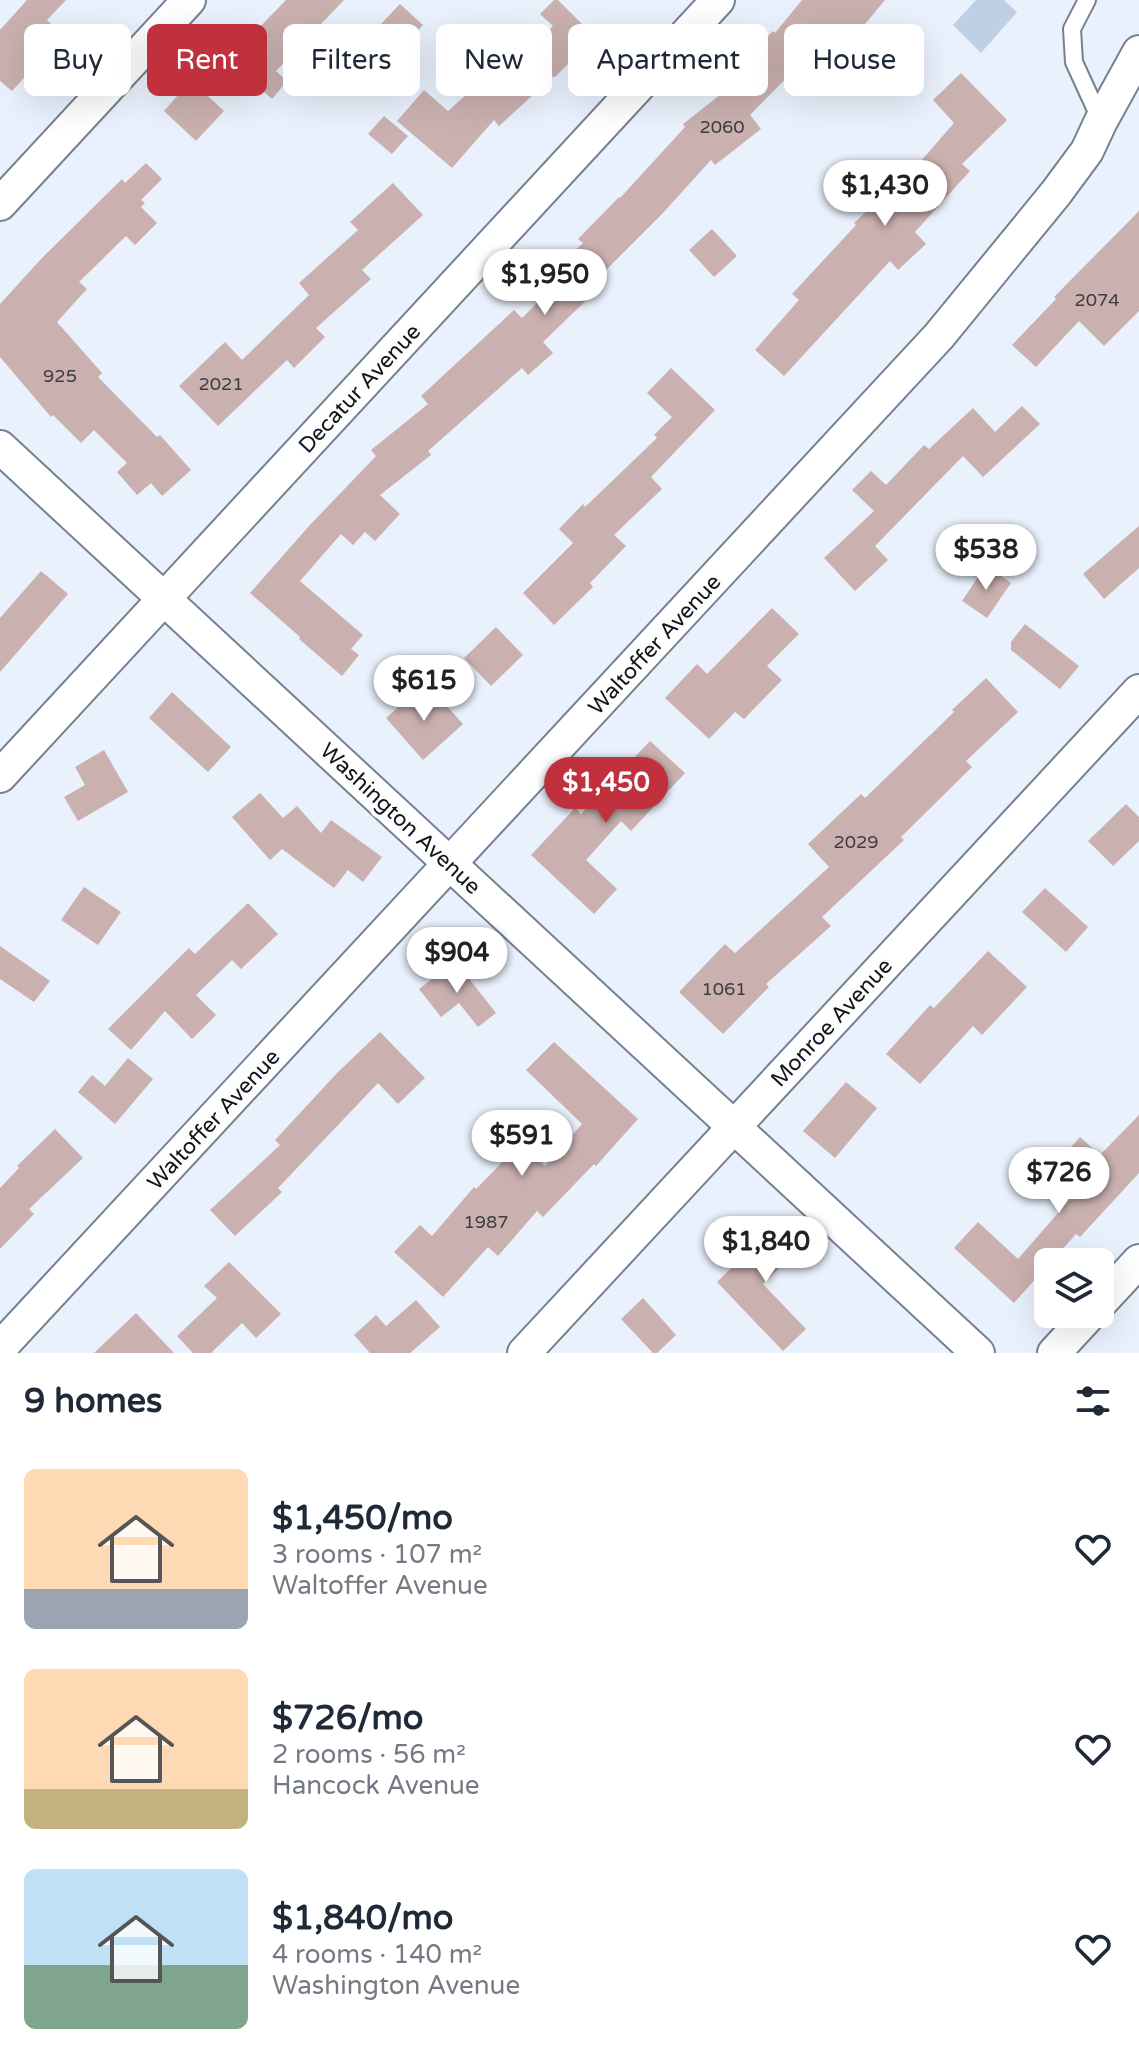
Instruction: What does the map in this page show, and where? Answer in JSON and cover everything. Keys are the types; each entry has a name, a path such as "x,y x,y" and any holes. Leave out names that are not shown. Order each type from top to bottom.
{"street":[{"path":"0,204 189,0"},
{"name":"Decatur Avenue","path":"0,776 718,0"},
{"name":"Waltoffer Avenue","path":"0,1348 939,336 1087,151 1139,52"},
{"name":"Washington Avenue","path":"0,447 978,1353"},
{"name":"Monroe Avenue","path":"524,1353 1139,691"},
{"path":"1114,1288 1139,1261"},
{"path":"1054,1353 1077,1328"}],"lane":[{"path":"1087,0 1072,29 1074,62 1101,121"}],"shaded area":[{"path":"976,0 1004,0 1017,12 981,53 953,25"}],"building":[{"path":"27,0 66,0 47,20 51,24 24,24 24,78 12,91 0,81 0,30"},
{"path":"286,0 344,0 321,24 283,24 283,64 276,71 283,77 283,86 272,99 267,95 267,24 263,24"},
{"path":"554,0 558,0 582,24 568,24 568,64 552,78 553,26 540,14"},
{"path":"802,0 885,0 865,24 784,24 784,80 750,115 761,129 715,165 711,160 596,280 601,286 543,342 553,353 528,375 522,368 428,451 431,455 380,495 400,514 375,541 365,532 353,545 341,534 300,581 363,635 351,649 359,655 342,676 250,593 376,456 371,450 428,404 421,396 514,310 522,318 552,288 544,280 583,243 578,239 685,127 683,124 719,96 768,96 768,36 773,31 775,33"},
{"path":"400,4 423,25 420,28 420,24 381,24"},
{"path":"961,73 1007,120 962,164 970,171 915,232 926,244 898,270 890,261 784,376 755,350 799,300 792,294 856,225 854,223 882,197 886,201 954,123 933,100"},
{"path":"424,90 448,111 465,96 532,96 499,126 494,120 452,168 397,121"},
{"path":"177,96 208,96 224,111 196,141 164,111"},
{"path":"384,116 408,136 392,154 368,134"},
{"path":"146,163 162,179 141,200 145,203 141,207 157,223 135,245 126,236 79,282 87,289 57,322 102,373 98,377 157,437 160,435 191,470 162,496 151,483 137,495 117,472 127,463 94,430 81,443 53,415 51,417 0,357 0,304 122,179 125,183"},
{"path":"393,183 423,215 362,270 371,279 316,328 325,337 294,368 287,360 218,426 179,386 225,342 242,360 309,295 299,283 358,230 350,222"},
{"path":"1139,211 1139,311 1104,346 1079,321 1036,367 1012,345 1056,299 1054,297"},
{"path":"712,229 737,256 714,277 689,250"},
{"path":"671,368 715,410 651,477 662,489 614,535 626,546 590,583 593,587 554,625 523,593 573,543 559,529 657,438 654,435 672,417 647,393"},
{"path":"1022,406 1040,424 983,477 963,456 875,546 888,560 855,591 824,558 874,511 852,490 871,471 886,485 924,445 929,449 973,408 995,432"},
{"path":"1139,526 1139,568 1104,599 1083,574"},
{"path":"986,565 1011,583 987,618 962,601"},
{"path":"41,571 68,594 0,672 0,618"},
{"path":"772,608 799,634 767,666 782,680 744,719 735,712 709,739 665,698 697,664 707,674"},
{"path":"1025,624 1079,666 1060,689 1011,650 1011,642"},
{"path":"496,627 523,655 491,686 464,658"},
{"path":"986,678 1018,712 966,761 972,767 901,837 904,840 822,917 831,926 766,984 769,987 723,1034 679,992 725,944 735,953 829,867 808,844 861,794 865,798"},
{"path":"416,691 425,703 436,694 463,724 423,760 386,718"},
{"path":"172,692 231,747 208,772 149,718"},
{"path":"650,741 685,773 631,831 621,821 586,860 617,889 594,914 531,855 575,808 581,814"},
{"path":"104,750 128,792 78,821 64,797 85,785 75,767"},
{"path":"260,793 283,818 297,806 321,833 331,820 382,857 363,882 348,870 334,888 282,849 270,860 232,817"},
{"path":"1126,804 1139,817 1139,841 1113,866 1088,841"},
{"path":"84,887 121,912 98,945 61,920"},
{"path":"1045,888 1088,927 1066,952 1022,912"},
{"path":"248,903 278,934 241,969 232,960 196,995 216,1015 192,1039 165,1011 131,1050 108,1029 189,948 195,954"},
{"path":"0,946 50,981 34,1002 0,979"},
{"path":"988,951 1027,987 982,1035 973,1026 920,1084 886,1054 930,1005 934,1008"},
{"path":"455,961 496,1013 478,1027 459,1003 441,1017 419,989"},
{"path":"380,1032 425,1078 398,1104 378,1083 278,1188 282,1192 235,1236 210,1210 280,1145 275,1140"},
{"path":"554,1042 638,1119 596,1166 594,1164 543,1217 537,1211 498,1256 488,1247 443,1297 394,1252 420,1225 432,1236 474,1187 476,1189 521,1143 545,1166 582,1124 526,1070"},
{"path":"128,1058 153,1079 115,1124 78,1092 92,1075 105,1086"},
{"path":"846,1082 877,1108 835,1158 803,1131"},
{"path":"1139,1115 1139,1173 1080,1237 1076,1234 1064,1248 1034,1248 1034,1281 1014,1303 954,1248 978,1222 1018,1259 1085,1182 1060,1159 1080,1137 1100,1155"},
{"path":"55,1129 83,1158 29,1209 34,1214 0,1249 0,1188 19,1168 17,1166"},
{"path":"782,1218 806,1242 763,1284 806,1329 783,1351 717,1282"},
{"path":"229,1262 281,1314 256,1338 242,1323 211,1353 193,1353 177,1336 217,1298 204,1286"},
{"path":"643,1298 676,1335 657,1353 653,1353 621,1319"},
{"path":"416,1300 440,1327 410,1353 370,1353 354,1335 376,1315 386,1326"},
{"path":"136,1313 174,1353 94,1353"}]}
